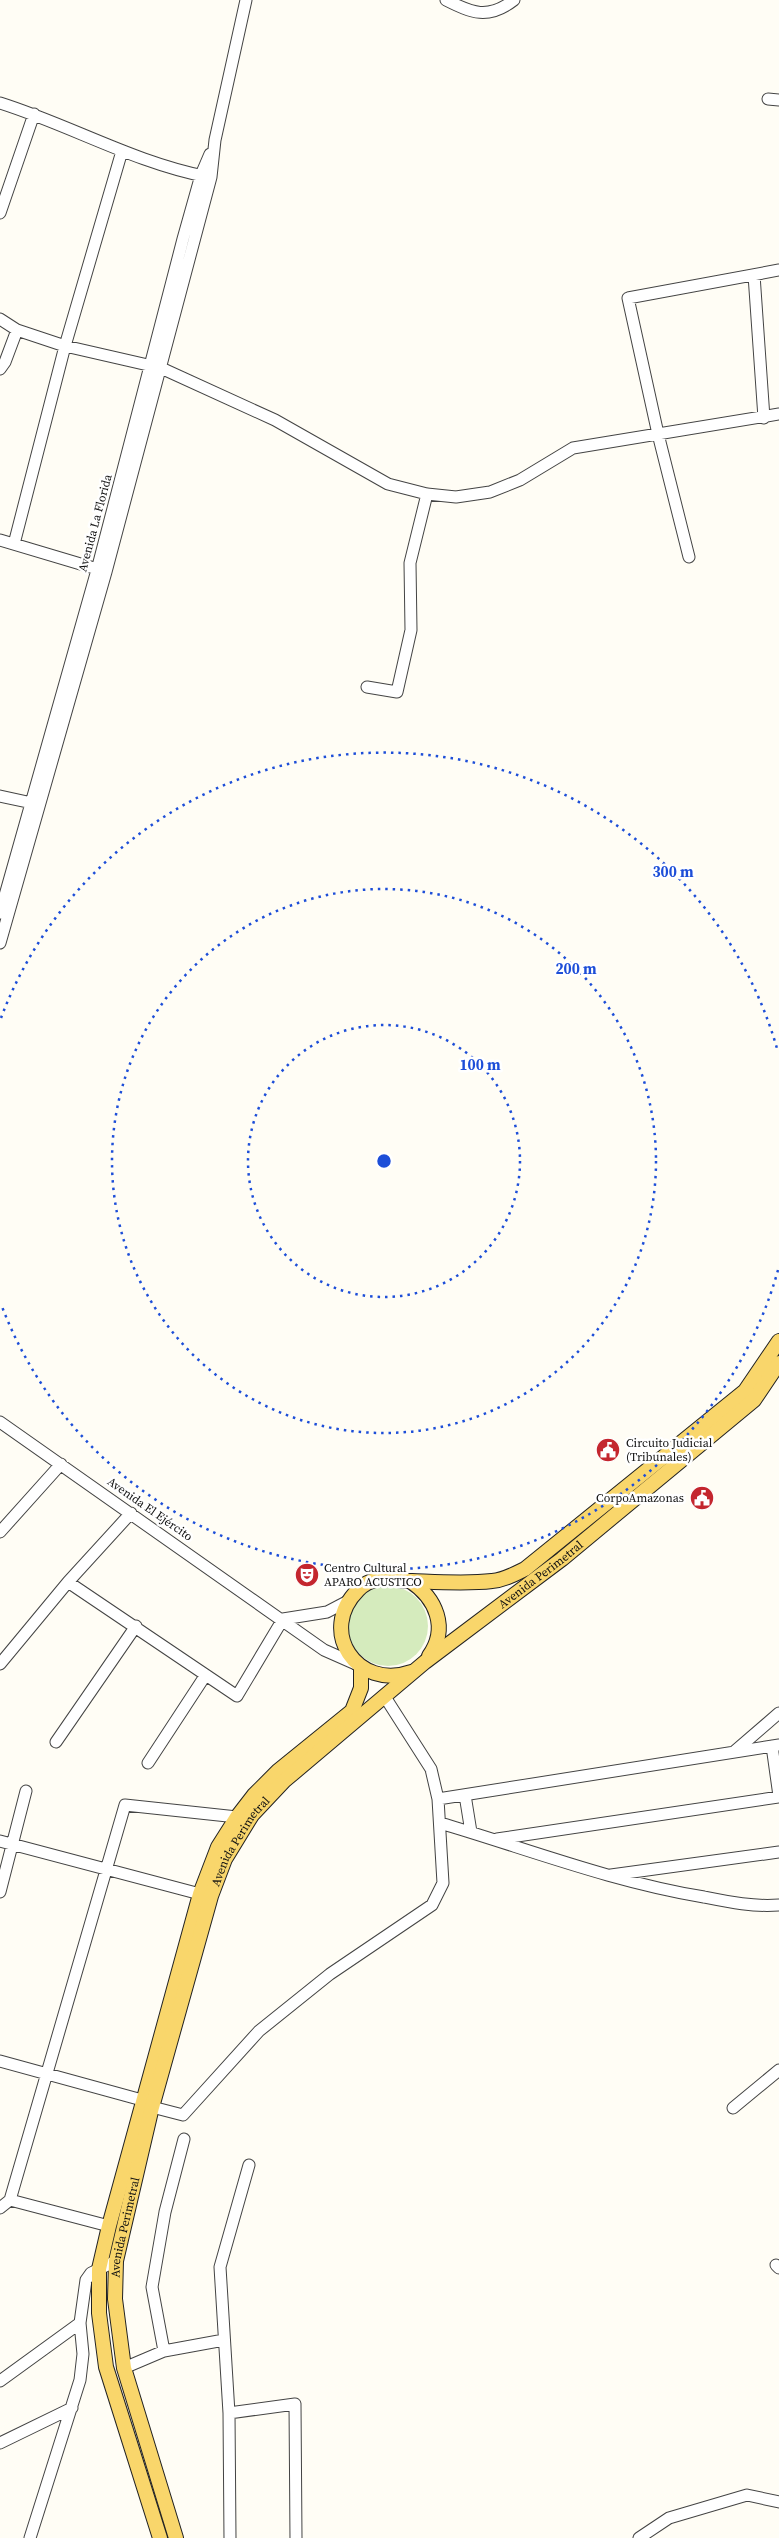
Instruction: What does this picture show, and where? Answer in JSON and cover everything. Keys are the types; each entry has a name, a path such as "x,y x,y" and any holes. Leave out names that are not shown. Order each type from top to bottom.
{"main road":[{"name":"Avenida Perimetral","path":"410,1581 494,1581 525,1569 744,1391 779,1340"},
{"name":"Avenida Perimetral","path":"160,2538 106,2367 99,2313 99,2269 109,2226 211,1896 225,1859 252,1815 284,1781 425,1662 562,1559 754,1400 779,1363"},
{"path":"392,1578 410,1581 423,1590 433,1603 439,1618 439,1634 434,1649 425,1662 410,1672 394,1677 376,1675 359,1666 347,1651 341,1635 342,1617 348,1601 360,1588 375,1580 392,1578"},
{"name":"Avenida Perimetral","path":"176,2538 124,2368 115,2299 116,2261 147,2103 200,1894 218,1847 237,1817 278,1771 352,1711 361,1688 359,1666"}],"street":[{"name":"Avenida La Florida","path":"0,912 3,894 102,571 206,176 246,0"},
{"path":"446,0 469,12 481,13 492,12 514,0"},
{"path":"0,103 34,114 122,151 206,176"},
{"path":"0,212 34,114"},
{"path":"14,544 65,346 122,151"},
{"path":"689,557 658,434 628,298 779,270"},
{"path":"754,275 764,418"},
{"path":"0,319 17,330 65,346 155,367 274,420 388,484 427,494 456,497 490,492 520,480 573,448 764,418 779,414"},
{"path":"0,369 5,362 17,330"},
{"path":"367,687 397,692 411,630 410,562 427,494"},
{"path":"0,540 102,571 0,943"},
{"path":"0,796 32,803"},
{"name":"Avenida El Ejército","path":"0,1422 284,1620 324,1650 359,1666"},
{"path":"0,1532 61,1464"},
{"path":"0,1664 68,1582 131,1513"},
{"path":"68,1582 136,1626 205,1676 237,1696 284,1620 327,1612 348,1601"},
{"path":"56,1742 136,1626"},
{"path":"148,1763 205,1676"},
{"path":"0,2061 184,2115 259,2031 330,1974 432,1905 442,1883 438,1799 431,1769 385,1697"},
{"path":"734,1752 779,1713"},
{"path":"438,1799 776,1745 779,1796 495,1840"},
{"path":"0,1892 14,1845 26,1791"},
{"path":"465,1795 470,1832"},
{"path":"0,2208 10,2200 45,2074 125,1805 237,1817"},
{"path":"440,1823 604,1876 687,1895 759,1907 779,1905"},
{"path":"0,1841 200,1894"},
{"path":"604,1876 779,1852"},
{"path":"733,2108 779,2070"},
{"path":"164,2351 152,2287 165,2212 184,2139"},
{"path":"230,2538 229,2413 220,2267 249,2165"},
{"path":"10,2200 109,2226"},
{"path":"30,2538 80,2380 83,2354 80,2323 86,2280 99,2269 116,2261"},
{"path":"0,2381 80,2323"},
{"path":"124,2368 164,2351 224,2340"},
{"path":"229,2413 295,2404 296,2538"},
{"path":"0,2443 72,2408"},
{"path":"639,2538 669,2518 747,2495 779,2502"}],"green space":[{"path":"388,1586 403,1589 416,1598 425,1611 428,1626 425,1641 416,1654 403,1663 388,1666 373,1663 360,1654 351,1641 348,1626 351,1611 360,1598 373,1589"}],"place":[{"name":"Circuito Judicial (Tribunales)","path":"608,1450"},
{"name":"CorpoAmazonas","path":"702,1498"},
{"name":"Centro Cultural APARO ACUSTICO","path":"307,1575"}]}
